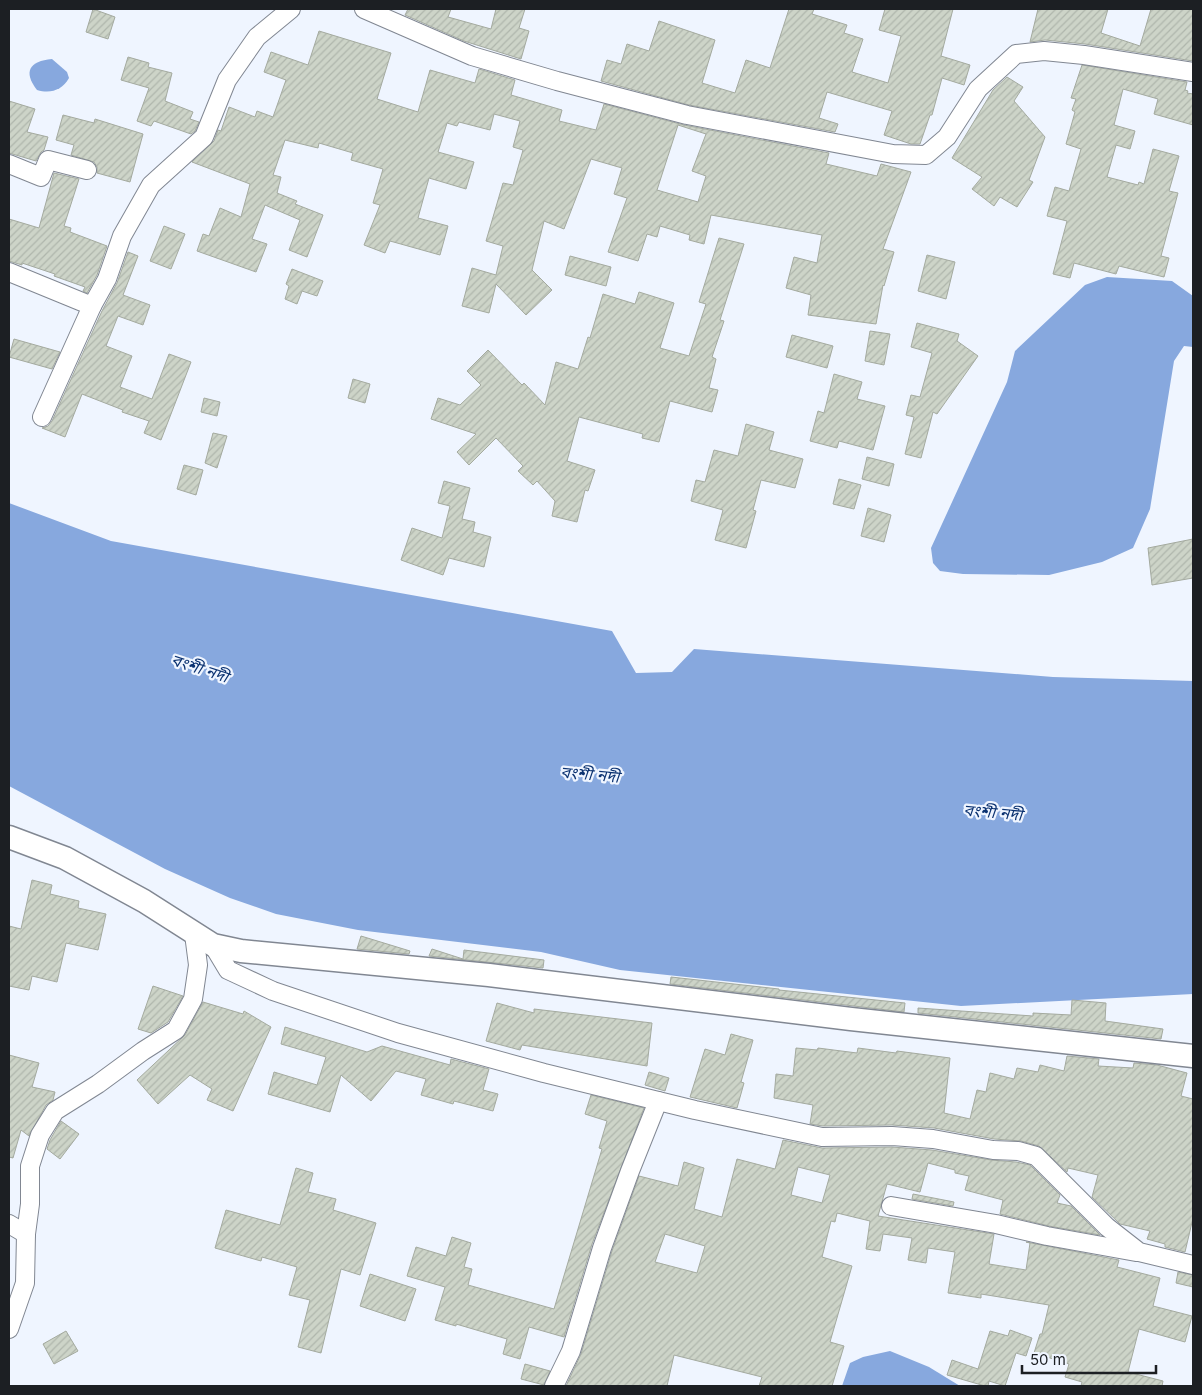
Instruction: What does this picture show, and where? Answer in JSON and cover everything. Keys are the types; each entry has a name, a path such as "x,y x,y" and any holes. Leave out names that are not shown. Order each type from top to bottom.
{"street":[{"path":"42,417 92,306 107,279 122,236 150,185 204,137 227,80 258,37 291,9"},
{"path":"364,9 472,56 557,82 687,115 892,154 926,155 947,137 978,89 1016,54 1044,51 1084,54 1193,72"},
{"path":"9,164 41,176 48,160 87,170"},
{"path":"9,272 92,306"},
{"path":"9,838 65,858 144,901 203,940 228,970 273,991 398,1033 544,1073 658,1101 822,1137 892,1136 933,1139 993,1150 1018,1151 1036,1156 1106,1227 1139,1252"},
{"path":"203,940 241,951 489,975 851,1019 1193,1056"},
{"path":"9,1328 25,1283 26,1234 30,1204 30,1166 40,1135 55,1111 176,1030 193,999 203,940"},
{"path":"554,1386 570,1350 602,1248 658,1101"},
{"path":"891,1206 996,1224 1048,1236 1139,1252 1193,1265"},
{"path":"9,1224 26,1234"}],"water":[{"path":"52,59 67,72 69,78 63,86 56,90 47,92 37,90 30,78 31,68 38,62"},
{"path":"1107,277 1172,281 1193,296 1193,347 1184,346 1174,361 1150,509 1133,548 1102,562 1049,575 963,574 940,571 933,563 931,548 1007,382 1015,351 1085,285"},
{"name":"বংশী নদী","path":"9,503 111,541 612,631 636,673 672,672 694,649 1053,677 1193,681 1193,994 961,1006 620,970 541,952 358,930 276,914 230,898 165,869 9,786"},
{"path":"890,1351 929,1367 960,1386 842,1386 850,1363 863,1357"}],"building":[{"path":"93,9 115,17 108,39 86,32"},
{"path":"408,9 451,9 448,17 491,29 496,9 525,9 519,28 529,31 521,59 464,41 405,15"},
{"path":"789,9 814,9 812,14 847,25 844,33 863,39 852,72 888,83 901,36 879,30 885,9 953,9 941,56 970,65 964,85 942,78 932,115 930,115 920,144 911,144 884,135 892,111 827,92 819,118 838,124 835,132 689,105 601,81 607,60 621,64 627,44 649,51 659,21 715,40 702,83 735,93 746,60 770,68"},
{"path":"1038,9 1108,9 1101,33 1140,46 1151,9 1193,9 1193,61 1085,44 1045,40 1030,42"},
{"path":"319,31 391,53 377,99 418,112 430,70 475,83 479,69 515,80 511,95 562,110 559,121 596,130 604,104 684,125 829,153 826,164 877,176 881,164 911,172 883,249 894,252 883,285 876,324 808,315 811,295 786,288 794,257 817,263 822,235 711,215 704,244 689,240 690,235 660,226 657,237 647,234 638,261 608,252 627,198 614,194 622,168 591,159 564,229 544,221 532,270 552,290 526,315 496,284 489,313 462,306 472,268 496,275 503,246 486,241 503,183 513,185 523,150 513,147 520,121 494,114 490,130 459,122 457,126 447,123 438,152 474,162 466,189 429,178 418,218 448,226 440,255 390,241 385,253 364,245 380,205 373,203 383,169 351,160 353,153 319,143 318,148 285,140 273,175 281,177 277,193 297,201 295,204 323,215 307,257 289,250 300,220 265,205 252,239 267,244 256,272 197,251 203,234 209,236 220,208 241,217 250,184 192,162 214,141 218,130 221,131 229,107 255,117 257,111 273,117 286,80 264,72 271,52 308,65","holes":["678,125 706,134 692,171 706,176 698,202 657,190"]},
{"path":"128,57 149,63 148,67 172,73 165,101 193,112 190,119 199,122 195,131 191,134 154,121 151,126 137,121 149,88 121,80"},
{"path":"1082,65 1187,82 1185,90 1188,91 1187,93 1193,94 1193,125 1154,114 1158,99 1123,89 1114,125 1135,131 1130,149 1116,145 1107,177 1138,185 1139,182 1144,184 1153,149 1179,156 1169,191 1178,193 1161,256 1169,258 1164,277 1119,266 1116,274 1074,263 1070,278 1053,274 1067,221 1047,216 1055,187 1069,191 1081,149 1066,144 1075,112 1072,110 1076,99 1071,98"},
{"path":"1007,77 1023,87 1014,101 1045,137 1029,180 1033,182 1017,207 1000,197 994,206 972,189 982,177 952,158 993,90"},
{"path":"9,101 35,109 27,132 48,137 44,150 36,161 9,153"},
{"path":"63,115 94,123 95,119 143,134 130,182 97,173 97,167 94,162 71,155 74,145 56,140"},
{"path":"54,173 79,179 64,226 71,228 70,232 107,246 97,275 87,293 83,291 85,287 54,276 55,274 22,263 22,265 9,261 9,219 39,228"},
{"path":"164,226 185,234 171,269 150,261"},
{"path":"719,238 744,244 720,320 724,321 712,357 716,359 709,388 718,390 712,412 670,401 659,442 642,438 643,434 579,417 567,461 595,470 588,491 585,490 577,522 552,516 555,501 537,481 533,485 518,471 523,466 496,438 469,465 457,452 476,434 431,419 438,398 460,405 481,385 467,371 488,350 522,385 524,383 545,405 556,362 578,369 588,337 590,338 603,294 635,304 639,292 674,303 660,348 689,356 706,304 699,302"},
{"path":"128,252 138,256 123,295 150,305 143,325 118,316 106,346 132,356 120,387 152,399 169,354 191,362 161,440 144,433 149,421 122,412 123,410 82,394 65,437 42,428 48,426 52,421 102,311 117,283"},
{"path":"927,255 955,262 946,299 918,291"},
{"path":"570,256 611,267 606,286 565,275"},
{"path":"292,269 323,281 317,296 302,291 297,304 285,299 289,286 286,284"},
{"path":"917,323 959,334 957,341 978,356 937,414 933,412 921,458 905,454 914,417 906,415 911,395 920,397 932,353 911,347"},
{"path":"870,331 890,334 884,365 865,361"},
{"path":"792,335 833,346 827,368 786,357"},
{"path":"14,339 60,352 52,369 9,357"},
{"path":"834,374 862,382 857,399 885,406 873,450 839,441 837,448 810,441 818,411 824,413"},
{"path":"353,379 370,384 365,403 348,398"},
{"path":"204,398 220,402 217,416 201,412"},
{"path":"746,424 774,432 769,450 803,459 795,488 761,480 753,510 756,511 746,548 715,540 723,510 691,501 696,480 705,482 714,450 738,456"},
{"path":"213,433 227,436 217,468 205,463"},
{"path":"867,457 894,464 889,486 862,479"},
{"path":"184,465 203,470 196,495 177,489"},
{"path":"839,479 861,485 854,509 833,504"},
{"path":"444,481 470,488 462,519 475,522 473,532 491,537 484,567 449,558 443,575 401,560 412,528 442,538 450,506 438,503"},
{"path":"868,508 891,515 884,542 861,536"},
{"path":"1193,539 1193,578 1152,585 1148,548"},
{"path":"32,880 52,885 50,894 79,901 78,908 106,914 98,950 66,943 57,982 32,976 29,990 9,986 9,926 21,929"},
{"path":"361,936 410,951 409,954 357,949"},
{"path":"432,949 463,959 464,950 544,960 543,968 429,956"},
{"path":"671,977 905,1003 904,1012 670,984"},
{"path":"153,986 183,996 168,1022 151,1033 138,1029"},
{"path":"1072,1000 1106,1003 1105,1021 1163,1029 1161,1039 918,1013 918,1008 1033,1016 1033,1013 1071,1015"},
{"path":"203,1002 243,1014 244,1011 271,1027 233,1111 207,1100 212,1089 190,1075 158,1104 137,1080 185,1035"},
{"path":"497,1003 534,1013 534,1009 652,1023 647,1066 522,1045 520,1050 486,1041"},
{"path":"285,1027 367,1052 382,1046 450,1065 451,1059 489,1069 483,1090 498,1094 493,1111 454,1101 453,1104 421,1095 426,1079 396,1071 371,1101 341,1075 330,1112 268,1094 274,1072 317,1085 326,1057 281,1044"},
{"path":"731,1034 753,1040 741,1082 744,1083 737,1108 690,1097 705,1049 725,1055"},
{"path":"796,1048 817,1050 818,1048 857,1053 858,1048 950,1058 944,1113 970,1119 977,1090 986,1092 990,1073 1014,1079 1017,1068 1038,1072 1040,1065 1064,1071 1067,1056 1099,1059 1098,1066 1133,1068 1134,1063 1157,1065 1187,1073 1181,1096 1193,1099 1193,1218 1185,1252 1165,1247 1165,1244 1147,1239 1150,1231 1120,1224 1092,1197 1098,1175 1068,1168 1067,1172 1039,1146 1021,1141 994,1139 934,1128 892,1125 823,1126 810,1124 813,1105 774,1098 776,1074 793,1076"},
{"path":"9,1055 39,1063 32,1087 55,1092 53,1100 46,1105 29,1136 21,1130 13,1158 9,1157"},
{"path":"649,1072 669,1078 665,1091 645,1085"},
{"path":"591,1095 644,1108 592,1244 564,1337 529,1327 520,1359 503,1354 507,1339 435,1320 445,1287 407,1276 416,1247 446,1256 452,1237 471,1243 464,1267 472,1269 468,1285 554,1309 602,1149 599,1148 607,1121 585,1114"},
{"path":"61,1121 79,1134 60,1159 47,1149"},
{"path":"783,1140 822,1148 892,1147 932,1150 1030,1165 1060,1195 1057,1203 1071,1206 1100,1235 1049,1226 1000,1214 1003,1200 965,1190 969,1176 928,1163 920,1192 887,1184 878,1216 994,1234 989,1264 1026,1270 1030,1243 1026,1242 1119,1260 1117,1267 1160,1278 1153,1306 1192,1316 1185,1342 1139,1329 1128,1372 1163,1381 1162,1386 1081,1386 1082,1382 1065,1377 1069,1364 1034,1353 1040,1334 1042,1334 1049,1305 981,1294 981,1298 948,1293 955,1252 928,1248 926,1263 908,1260 912,1238 883,1234 880,1251 866,1249 870,1221 837,1213 835,1222 831,1221 822,1257 852,1266 830,1342 844,1346 832,1386 759,1386 762,1377 674,1355 667,1386 566,1386 581,1354 612,1251 639,1176 678,1186 684,1162 704,1168 694,1209 722,1217 737,1159 775,1169","holes":["798,1167 830,1175 822,1203 791,1195","665,1234 705,1246 697,1273 655,1262"]},
{"path":"296,1168 313,1173 308,1192 336,1199 333,1210 376,1223 360,1275 341,1269 321,1353 298,1347 310,1300 289,1295 297,1267 262,1257 261,1261 215,1248 226,1210 280,1225"},
{"path":"913,1194 954,1202 953,1206 912,1199"},
{"path":"1178,1272 1193,1275 1193,1287 1176,1283"},
{"path":"370,1274 416,1289 405,1321 360,1306"},
{"path":"1010,1330 1032,1338 1026,1356 1016,1353 1005,1386 989,1381 988,1386 985,1386 947,1375 952,1360 978,1369 990,1331 1008,1336"},
{"path":"66,1331 78,1351 54,1364 43,1344"},
{"path":"525,1364 550,1371 544,1385 521,1379"}]}
